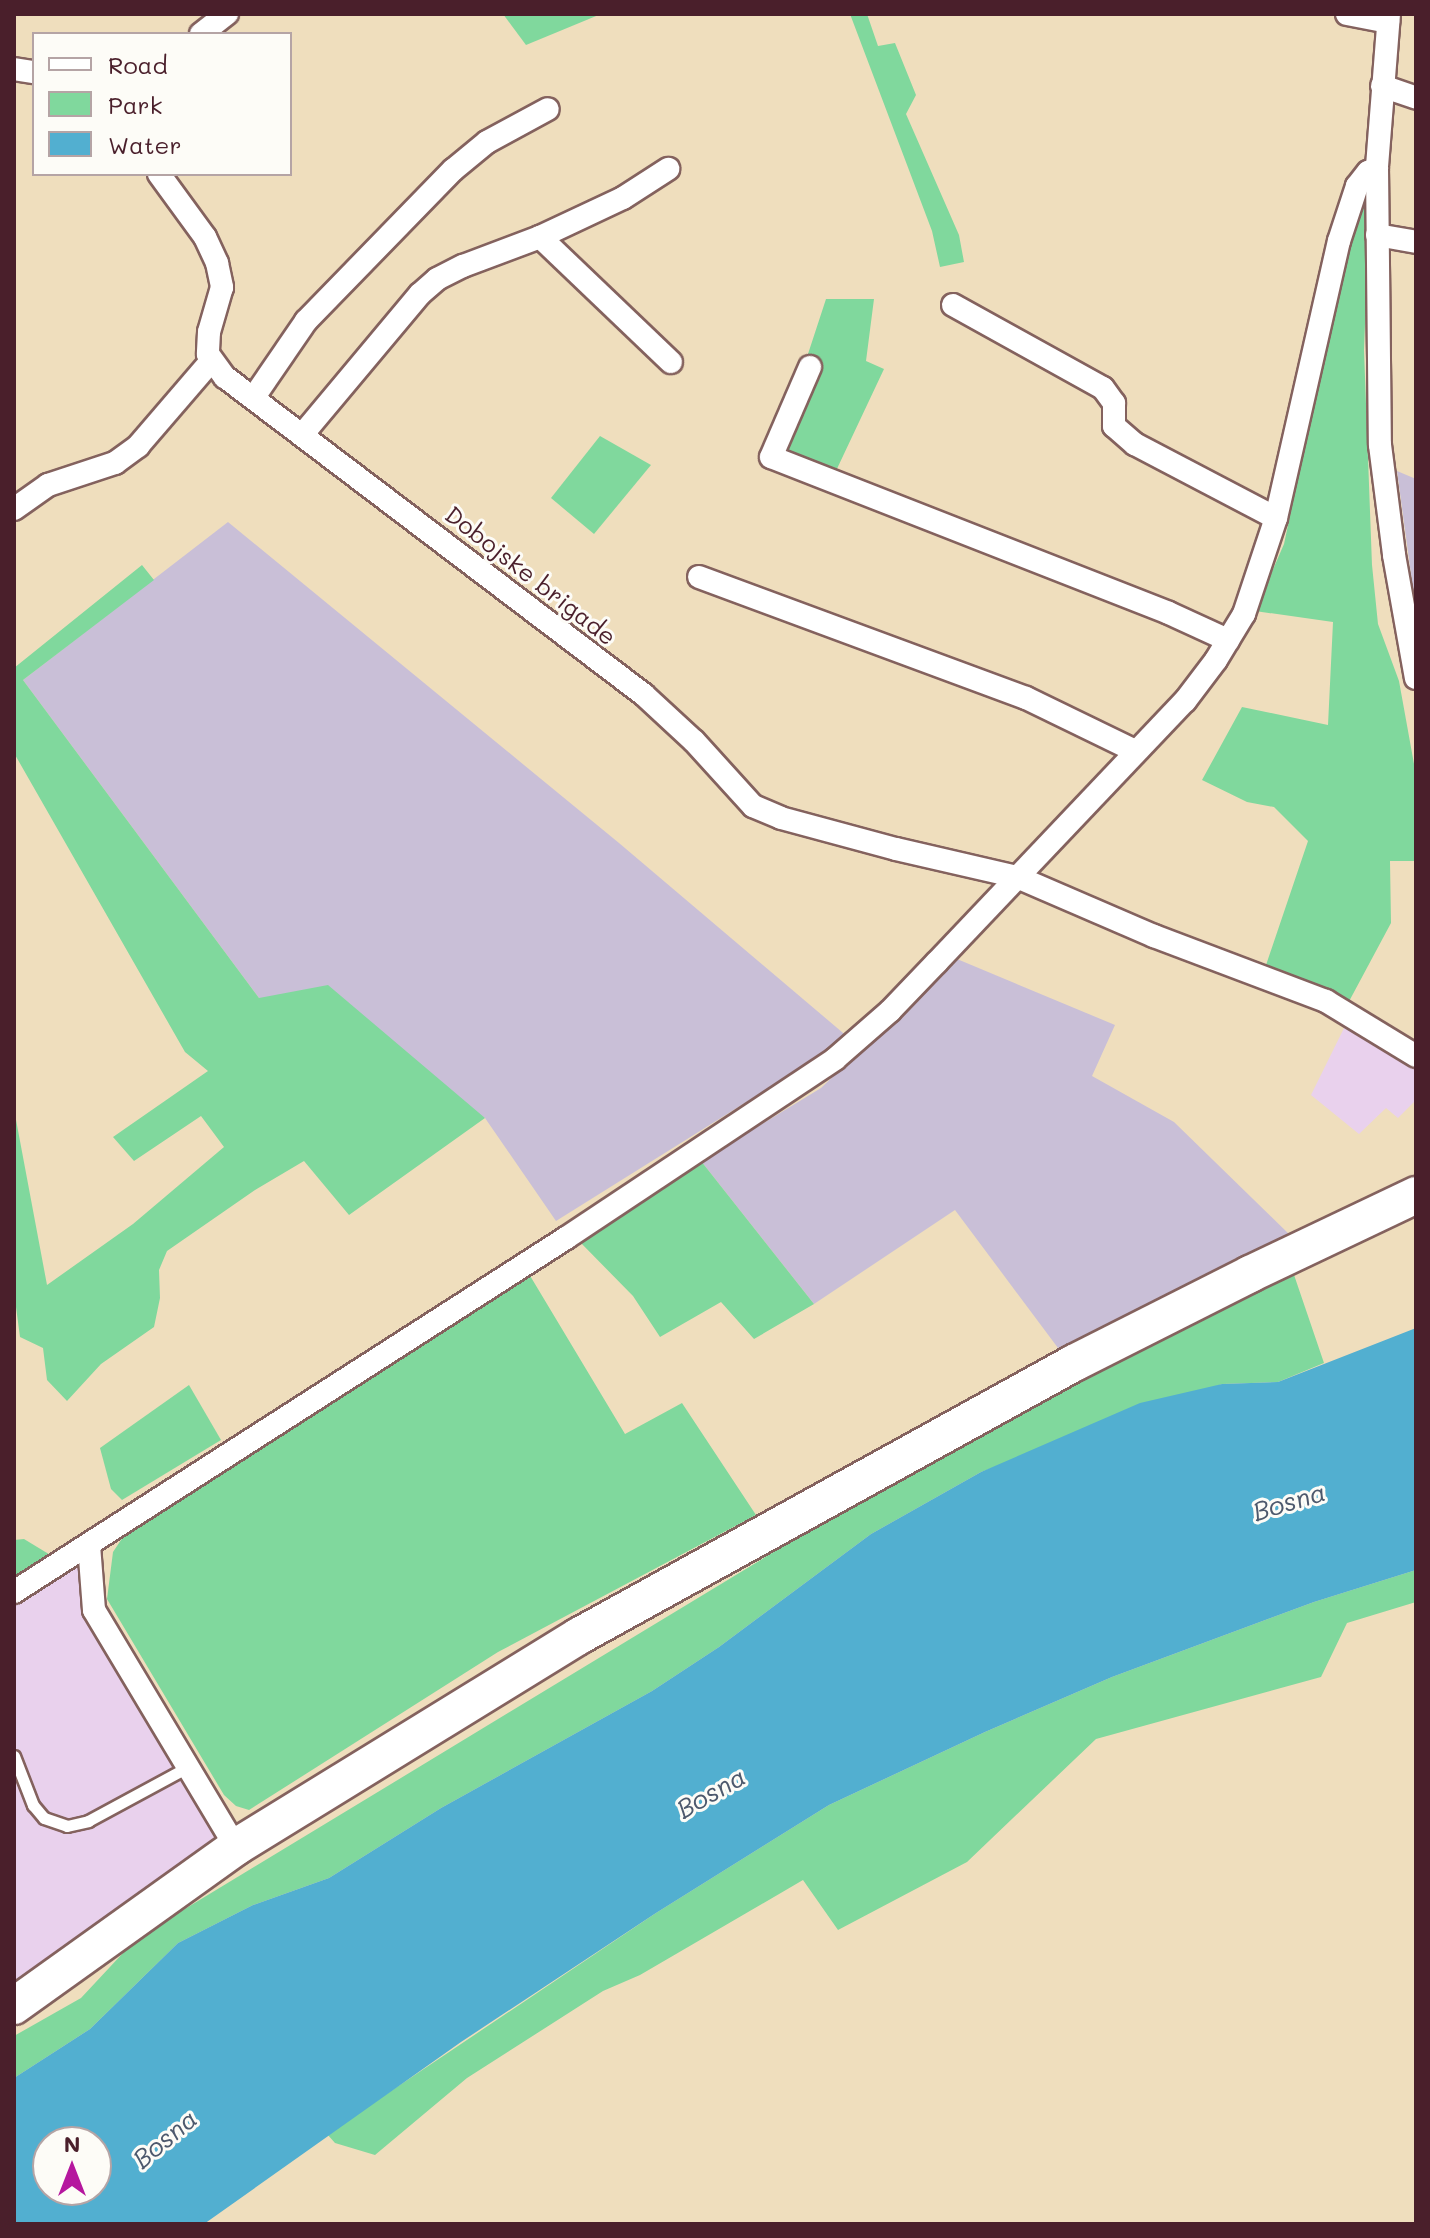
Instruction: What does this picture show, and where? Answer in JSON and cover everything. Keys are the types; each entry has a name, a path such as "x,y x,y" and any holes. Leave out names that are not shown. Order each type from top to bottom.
{"main road":[{"path":"14,2006 236,1847 567,1644 1074,1363 1416,1195"}],"street":[{"path":"204,32 227,14"},
{"path":"1347,14 1388,18 1377,168 1380,445 1394,555 1416,678"},
{"path":"1382,86 1416,98"},
{"path":"254,397 306,321 453,170 487,142 548,109"},
{"path":"14,1592 566,1238 835,1059 890,1011 1185,701 1244,614 1276,518 1339,241 1357,186 1368,172 1377,168"},
{"path":"302,435 420,294 437,279 540,237 623,198 668,169"},
{"path":"14,509 48,485 115,463 138,446 211,361 209,332 222,287 217,263 205,237 160,176"},
{"path":"1377,235 1416,242"},
{"path":"540,237 671,362"},
{"path":"953,305 1103,388 1114,403 1114,426 1135,444 1276,518"},
{"name":"Dobojske brigade","path":"211,361 225,377 643,694 694,741 753,806 781,818 1017,877 1154,936 1326,1001 1416,1056"},
{"path":"810,367 771,457 1169,613 1228,640"},
{"path":"699,577 1026,698 1135,751"},
{"path":"89,1545 94,1610 236,1847"}],"lane":[{"path":"14,1756 33,1805 44,1818 57,1825 88,1821 188,1767"}],"shaded area":[{"path":"1397,471 1416,479 1416,603 1413,589"},
{"path":"228,522 619,843 849,1038 556,1221 485,1118 259,998 23,680"},
{"path":"957,959 1115,1025 1092,1076 1174,1122 1294,1239 1061,1352 955,1210 814,1304 701,1161 821,1088"},
{"path":"1347,1022 1416,1070 1416,1100 1398,1118 1386,1108 1359,1134 1311,1095"},
{"path":"79,1561 88,1622 219,1842 14,1986 14,1603"}],"green space":[{"path":"503,14 601,14 526,45"},
{"path":"850,14 867,14 878,46 895,43 916,95 906,114 959,235 964,262 940,267 932,231"},
{"path":"1370,197 1364,350 1372,565 1378,624 1399,681 1416,775 1416,861 1390,861 1391,923 1346,1007 1265,968 1308,841 1274,807 1247,802 1202,780 1242,707 1328,725 1333,622 1255,611 1284,544 1353,219 1361,200"},
{"path":"826,299 874,299 866,361 884,369 835,473 785,451 823,363 807,357"},
{"path":"600,436 651,465 594,534 551,498"},
{"path":"142,565 154,580 23,680 259,998 328,985 485,1118 349,1215 304,1161 255,1190 167,1251 159,1270 160,1298 154,1327 101,1364 67,1401 47,1380 43,1348 20,1337 14,1292 14,1109 47,1285 133,1224 224,1147 201,1116 134,1161 113,1137 208,1071 185,1052 14,753 14,668"},
{"path":"701,1161 814,1304 754,1339 721,1302 660,1337 633,1296 580,1242"},
{"path":"1291,1266 1324,1363 1278,1382 1222,1384 981,1472 871,1534 719,1647 652,1691 441,1808 329,1878 253,1905 178,1943 90,2029 14,2078 14,2036 81,1998 137,1938 810,1530 988,1428"},
{"path":"529,1274 625,1434 682,1403 756,1515 498,1652 249,1810 236,1806 224,1795 107,1599 113,1552 123,1537"},
{"path":"189,1385 221,1440 122,1500 111,1489 100,1448"},
{"path":"24,1539 52,1556 14,1580 14,1540"},
{"path":"1416,1570 1416,1602 1347,1623 1321,1677 1096,1739 967,1862 838,1930 803,1880 640,1975 603,1991 467,2078 375,2155 335,2143 327,2134 656,1913 829,1805 1112,1677 1314,1602"}],"water":[{"name":"Bosna","path":"1416,1328 1416,1570 1314,1602 1112,1677 829,1805 656,1913 461,2042 204,2224 14,2224 14,2078 90,2029 178,1943 253,1905 329,1878 441,1808 652,1691 719,1647 871,1534 981,1472 1140,1403 1222,1384 1278,1382"}]}
